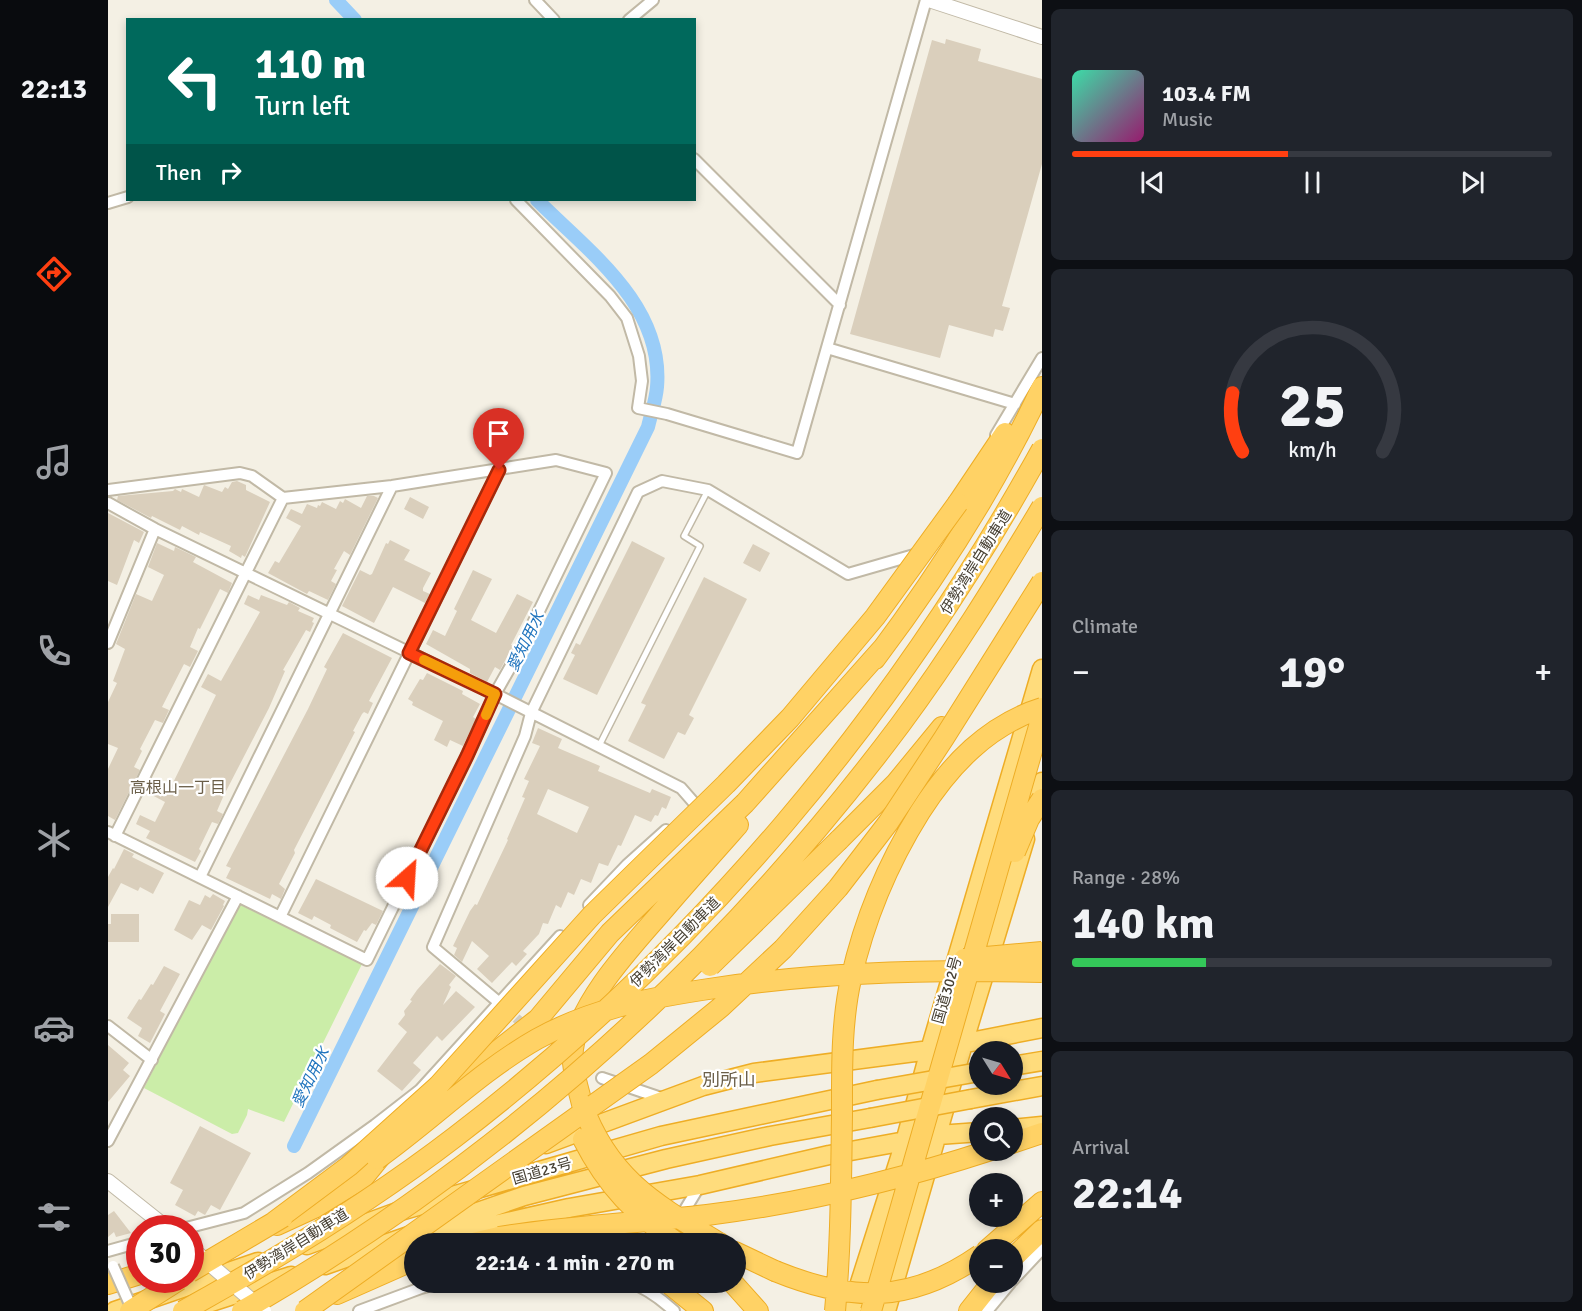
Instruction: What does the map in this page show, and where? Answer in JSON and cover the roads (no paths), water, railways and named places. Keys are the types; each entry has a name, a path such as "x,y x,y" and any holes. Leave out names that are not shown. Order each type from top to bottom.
{"highway":[{"path":"274,1222 349,1166 438,1086 592,915 726,784 789,718 843,657 932,540 1006,432 1042,372"},
{"path":"704,1233 656,1202 623,1175 599,1143 577,1107 568,1086 569,1067 579,1027 589,1006 612,972 830,718 883,648 931,580 975,510 1042,387"},
{"name":"伊勢湾岸自動車道","path":"183,1311 319,1232 453,1138 583,1031 655,963 781,830 835,764 952,602 1010,508 1042,449"},
{"name":"伊勢湾岸自動車道","path":"242,1311 372,1231 447,1178 531,1113 583,1069 686,974 779,874 907,715 997,582 1042,507"},
{"path":"305,1311 651,1064 688,1036 753,979 810,921 862,857 917,781 1042,582"},
{"path":"531,1113 606,1062 840,840 920,755 1006,640"},
{"path":"204,1252 273,1227 314,1208 363,1178 393,1142 473,1070 538,1019 610,933 745,802 883,648"},
{"name":"国道302号","path":"851,1311 905,1142 1042,669"},
{"path":"835,1311 840,1233 842,1075 845,1031 850,981 868,919 903,843 945,776 979,742 998,728 1019,716 1042,708"},
{"path":"871,1311 1042,716"},
{"name":"国道302号","path":"886,1311 1042,782"},
{"path":"959,1004 985,941 1017,847 1029,819 1042,799"},
{"path":"204,1264 348,1179 510,1056 567,1024 627,1003 727,986 1042,952"},
{"path":"842,974 928,971 1042,972"},
{"path":"397,1212 551,1142 703,1086 754,1073 930,1050 1042,1028"},
{"path":"1023,1064 1042,1061"},
{"name":"国道23号","path":"115,1311 397,1212 661,1136 877,1090 969,1074"},
{"name":"国道23号","path":"183,1311 343,1259 524,1196 666,1159 770,1136 1042,1086"},
{"path":"577,1107 587,1147 608,1181 632,1208 665,1233"},
{"path":"1023,1128 1042,1126"},
{"path":"343,1259 569,1208 700,1185 818,1158 938,1135 969,1133"},
{"path":"1023,1139 1042,1133"},
{"path":"536,1233 572,1227 709,1215 814,1197 919,1173 969,1157"},
{"path":"1000,1239 1042,1202"},
{"path":"1023,1248 1042,1230"},
{"path":"746,1257 801,1282 824,1289 870,1295 908,1289 928,1283 969,1262"},
{"path":"299,1311 404,1264"},
{"path":"110,1269 126,1272"},
{"path":"299,1311 404,1278"},
{"path":"132,1311 159,1293"},
{"path":"681,1293 703,1311"},
{"path":"742,1293 758,1311"},
{"path":"969,1311 983,1293"}],"street":[{"path":"535,0 552,18"},
{"path":"631,18 653,0"},
{"path":"517,201 610,297 627,318 639,356 642,381 638,408 643,407 797,453 928,0 1042,37"},
{"path":"696,161 840,304"},
{"path":"108,203 126,198"},
{"path":"827,348 1015,404"},
{"path":"204,1224 244,1214 308,1173 420,1090 627,865 695,804 826,667 874,610 960,494 1042,358"},
{"path":"108,490 240,473 252,476 283,498 392,486 556,460 606,473 367,960 111,834 283,498"},
{"path":"280,917 499,470"},
{"path":"500,1004 433,947 525,736 531,713 638,492 662,481 708,490 848,574 914,555"},
{"path":"200,877 392,486"},
{"path":"108,503 155,529 498,696 681,789 695,804"},
{"path":"108,643 155,529"},
{"path":"108,1141 238,896"},
{"path":"108,1026 152,1060"},
{"path":"603,1078 664,1099"},
{"path":"108,1181 151,1215"},
{"path":"672,1233 700,1185"},
{"path":"108,1251 126,1246"},
{"path":"1023,1270 1042,1249"},
{"path":"204,1259 264,1311"},
{"path":"110,1269 132,1311"},
{"path":"359,1311 408,1293"},
{"path":"650,1293 674,1311"},
{"path":"987,1311 1003,1293"}],"lane":[{"path":"599,748 700,546 684,536 708,490"}],"waterway":[{"name":"愛知用水","path":"336,0 353,18"},
{"name":"愛知用水","path":"294,1146 648,427 657,387 656,358 648,330 636,305 599,260 538,201"}],"tunnel":[{"path":"505,1008 527,1028 564,1052"}],"district":[{"name":"高根山一丁目","path":"178,787"},
{"name":"別所山","path":"729,1080"}]}
